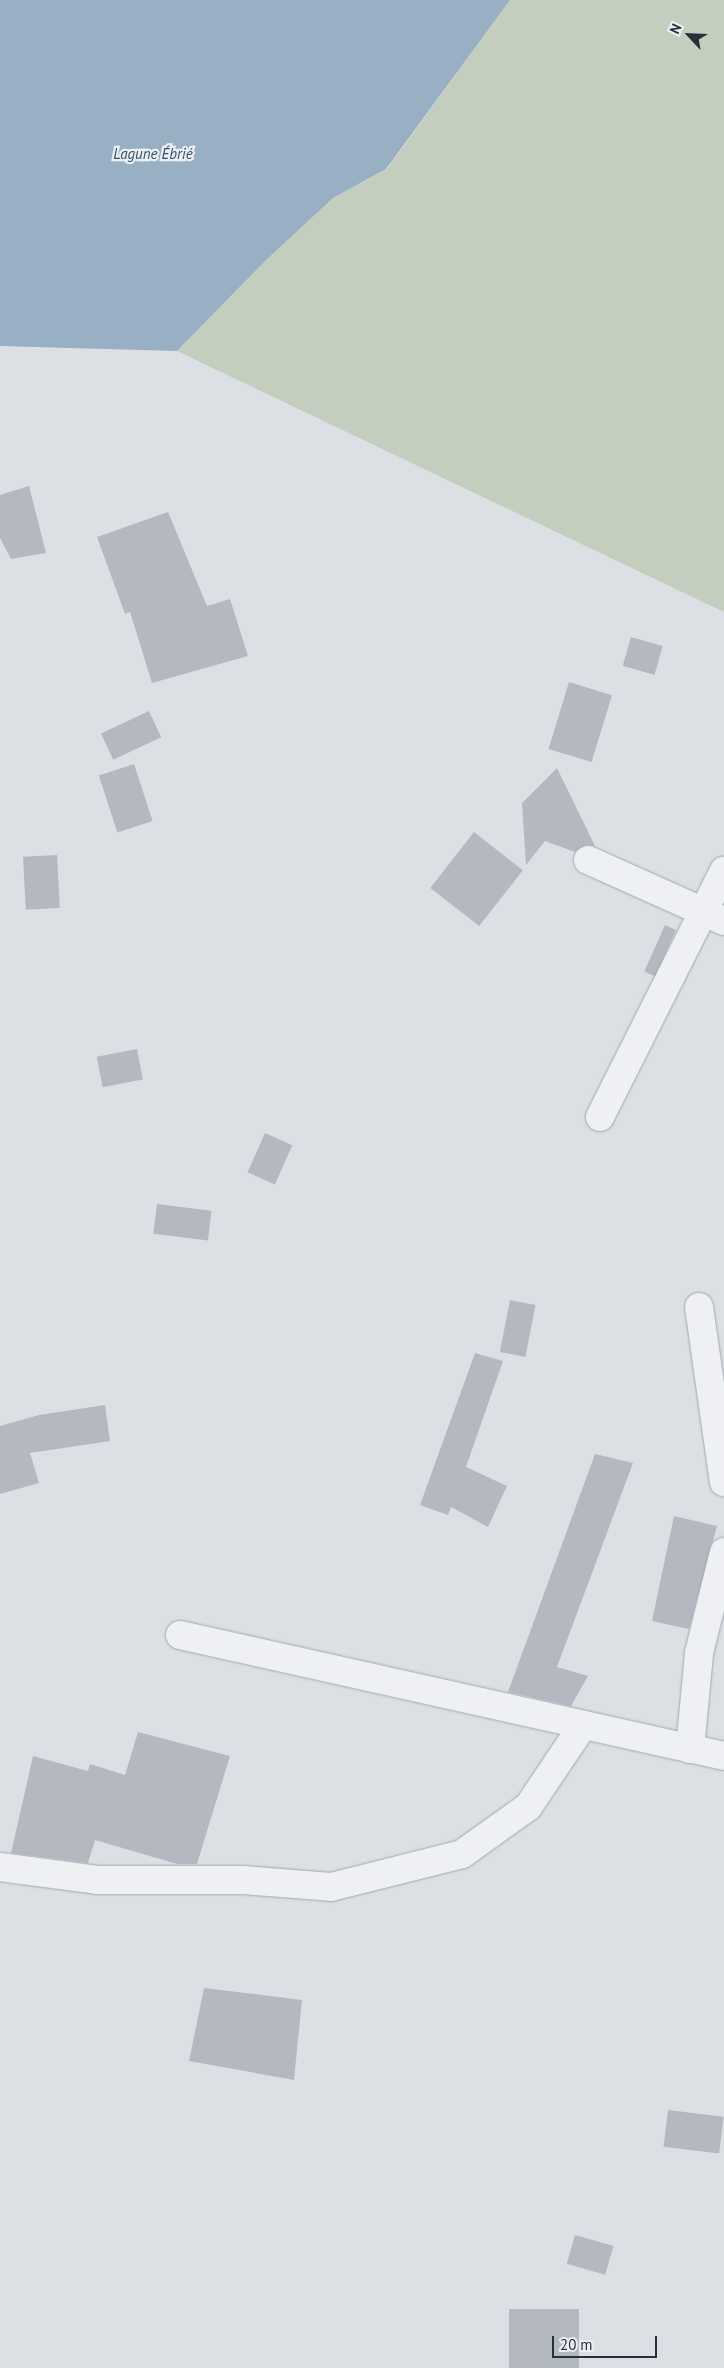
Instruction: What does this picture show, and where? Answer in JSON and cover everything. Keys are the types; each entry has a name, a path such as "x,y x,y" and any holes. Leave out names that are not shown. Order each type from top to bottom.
{"street":[{"path":"588,860 714,917"},
{"path":"600,1117 714,917 724,870"},
{"path":"699,1307 724,1482"},
{"path":"690,1749 700,1653 724,1552"},
{"path":"180,1635 724,1756"},
{"path":"0,1867 97,1880 243,1880 331,1887 462,1854 528,1807 582,1725"}],"green space":[{"path":"510,0 724,0 724,612 177,351 265,261 333,198 387,169"}],"water":[{"name":"Lagune Ébrié","path":"0,0 510,0 386,169 333,198 265,261 177,351 0,346"}],"building":[{"path":"29,486 46,553 11,559 0,538 0,495"},
{"path":"168,512 207,606 230,599 248,656 152,683 130,612 125,614 97,537"},
{"path":"631,637 663,646 654,675 623,666"},
{"path":"569,682 612,695 592,762 549,749"},
{"path":"149,711 161,737 113,760 101,733"},
{"path":"134,764 153,821 117,832 99,775"},
{"path":"557,768 595,846 586,845 575,852 545,841 526,865 522,803"},
{"path":"474,832 523,870 479,926 430,888"},
{"path":"57,855 60,908 26,910 23,857"},
{"path":"665,925 676,930 655,976 644,972"},
{"path":"137,1049 143,1079 103,1087 97,1057"},
{"path":"265,1133 292,1145 275,1184 248,1172"},
{"path":"157,1204 212,1211 208,1240 153,1234"},
{"path":"510,1300 536,1305 525,1357 500,1352"},
{"path":"475,1353 503,1361 466,1467 507,1486 488,1527 451,1507 448,1515 420,1505"},
{"path":"105,1405 110,1441 30,1453 39,1483 0,1494 0,1426 39,1415"},
{"path":"595,1454 633,1463 557,1667 588,1676 571,1706 508,1692"},
{"path":"674,1516 717,1526 689,1629 652,1621"},
{"path":"138,1732 230,1756 197,1864 177,1864 95,1840 88,1863 11,1853 33,1756 88,1771 90,1764 125,1775"},
{"path":"204,1988 302,2000 294,2080 189,2061"},
{"path":"668,2110 724,2117 719,2154 663,2147"},
{"path":"575,2235 613,2246 605,2275 567,2264"},
{"path":"509,2309 579,2309 579,2368 509,2368"}]}
